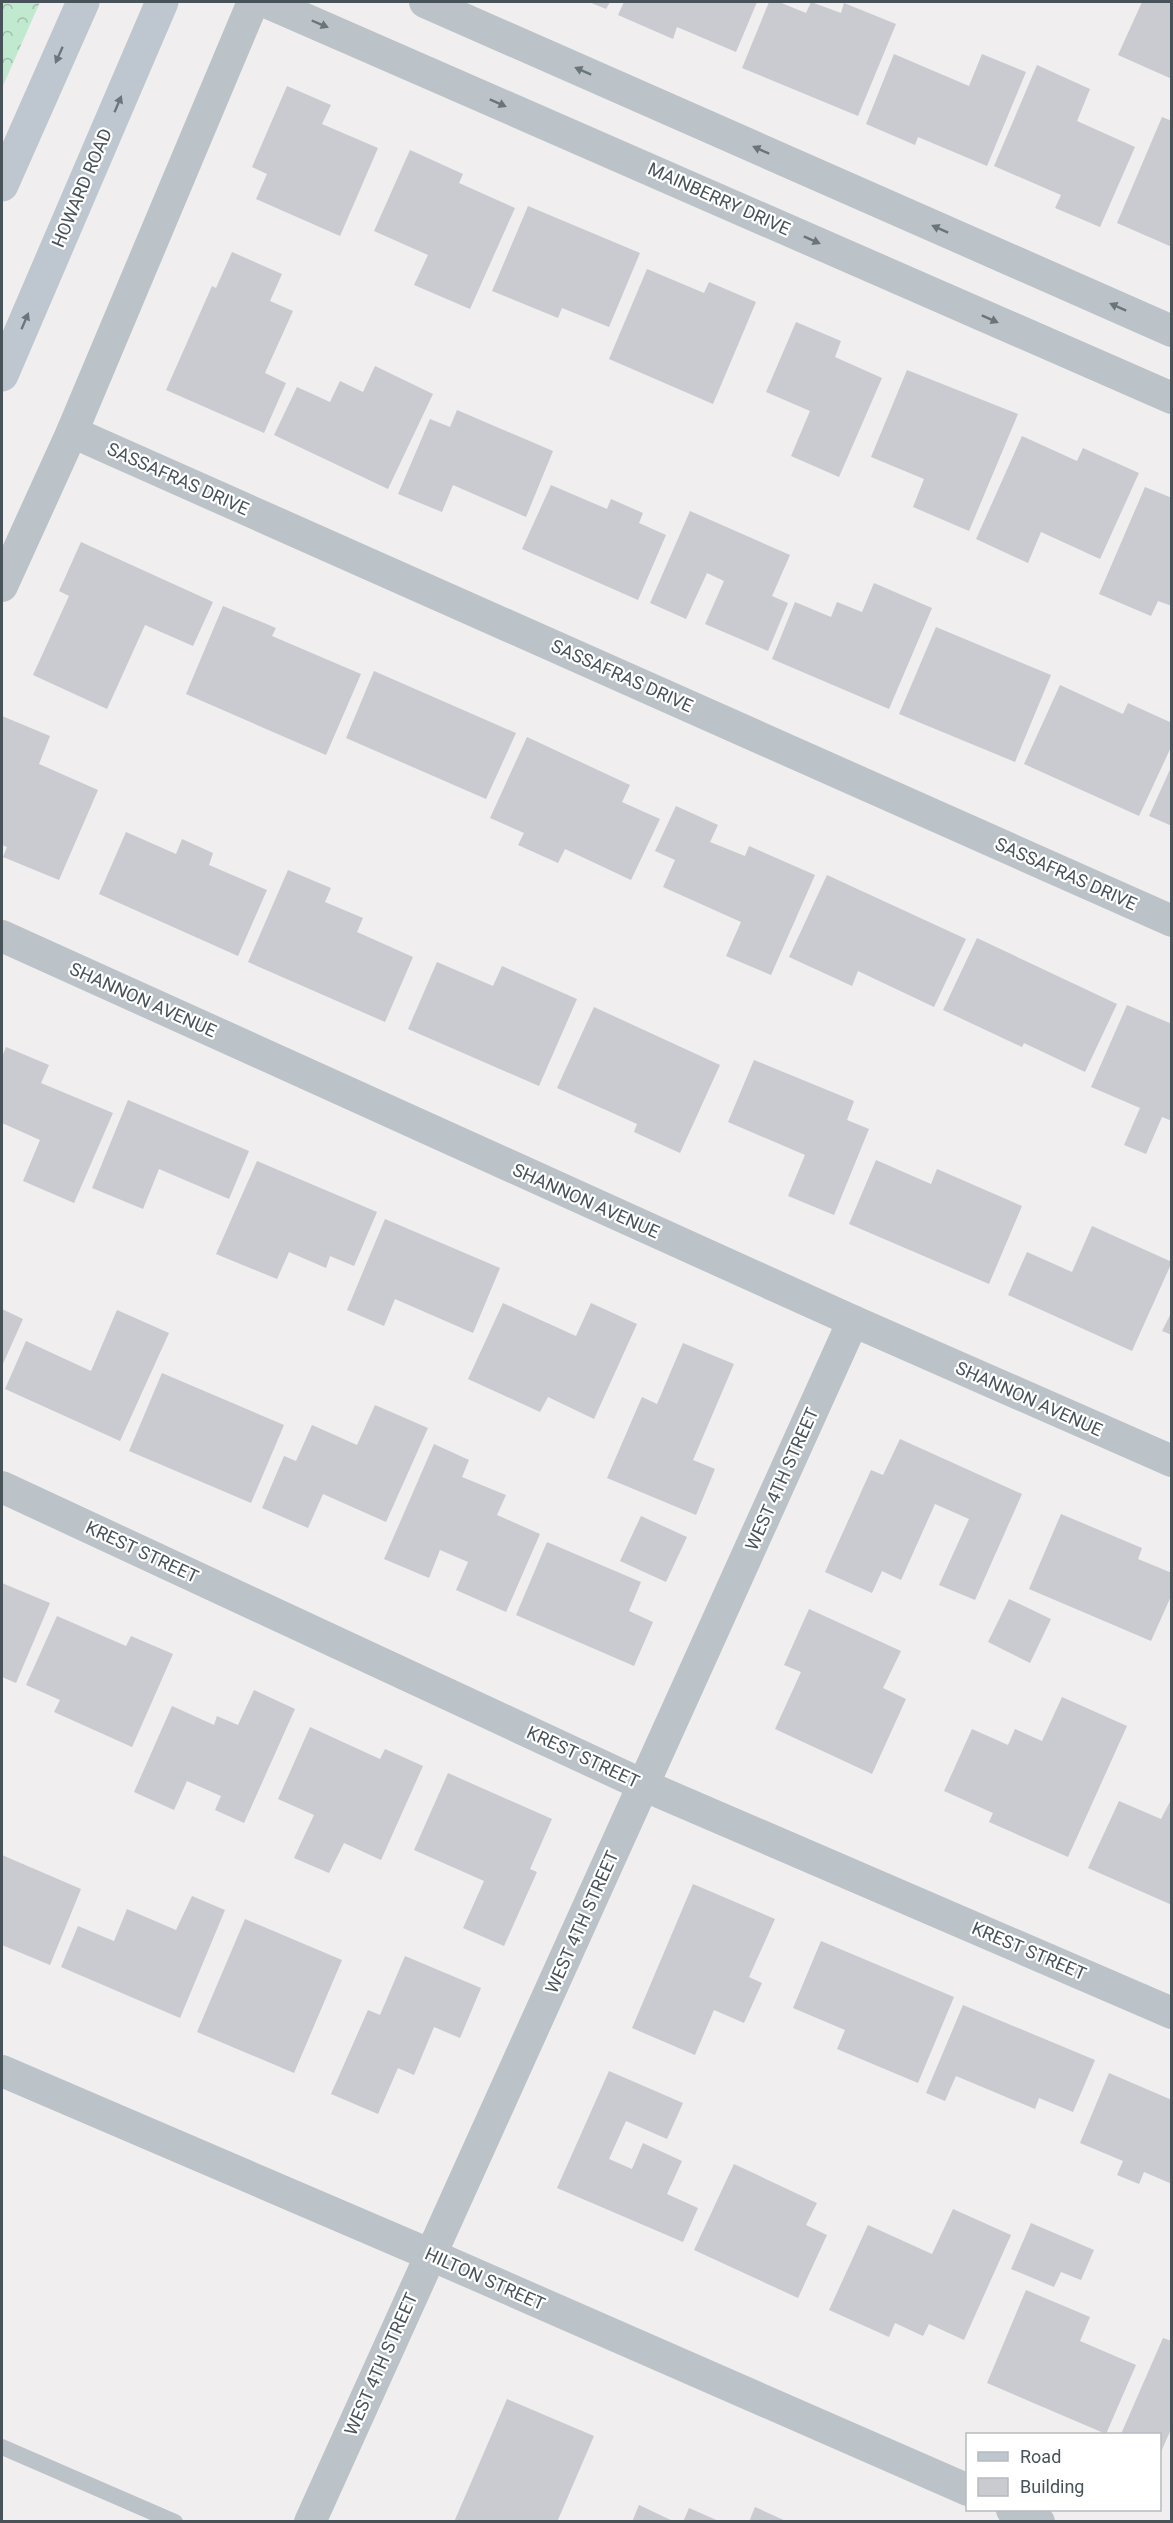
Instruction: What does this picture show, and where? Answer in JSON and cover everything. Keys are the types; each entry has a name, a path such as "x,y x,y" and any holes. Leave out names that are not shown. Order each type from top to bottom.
{"main road":[{"path":"2,185 82,2"},
{"name":"HOWARD ROAD","path":"2,375 162,2"}],"street":[{"path":"2,586 72,432 253,2"},
{"name":"MAINBERRY DRIVE","path":"266,2 1172,398"},
{"path":"424,2 1172,331"},
{"name":"SASSAFRAS DRIVE","path":"72,432 1172,921"},
{"name":"SHANNON AVENUE","path":"2,936 853,1321 1172,1461"},
{"name":"WEST 4TH STREET","path":"310,2522 853,1321"},
{"name":"KREST STREET","path":"2,1487 643,1785 1172,2013"},
{"name":"HILTON STREET","path":"2,2071 431,2255 966,2489"},
{"path":"1014,2511 1039,2522"}],"lane":[{"path":"2,2447 175,2522"}],"green space":[{"path":"2,2 40,2 2,88"}],"building":[{"path":"589,2 610,2 606,9"},
{"path":"624,2 757,2 736,52 677,27 673,39 618,15"},
{"path":"769,2 779,2 806,13 811,2 841,13 844,3 896,24 858,116 742,68"},
{"path":"1142,2 1172,2 1172,79 1118,55"},
{"path":"894,54 969,86 982,54 1026,72 987,166 918,137 915,145 866,124"},
{"path":"1037,65 1090,89 1077,121 1135,147 1100,227 1055,208 1061,195 994,166"},
{"path":"287,86 331,105 322,124 378,148 340,236 256,199 267,174 252,167"},
{"path":"1162,117 1172,121 1172,247 1117,223"},
{"path":"410,150 463,174 459,183 515,208 470,309 414,285 428,255 374,231"},
{"path":"528,206 640,253 609,327 562,308 558,318 492,291"},
{"path":"232,252 282,274 270,301 293,311 265,373 286,383 264,433 166,390 212,286 216,288"},
{"path":"647,269 704,293 709,282 756,302 713,404 609,359"},
{"path":"796,322 841,341 835,357 882,378 839,477 791,456 810,411 766,392"},
{"path":"375,366 433,394 388,489 274,435 297,387 330,402 340,381 363,392"},
{"path":"907,370 1018,414 969,531 913,507 924,479 871,457"},
{"path":"457,410 553,451 526,517 453,485 442,512 398,494 430,419 450,427"},
{"path":"1022,436 1077,461 1083,448 1139,473 1100,559 1041,532 1028,563 976,539"},
{"path":"551,485 607,509 611,499 643,513 639,523 666,535 638,600 522,549"},
{"path":"1145,487 1172,498 1172,606 1158,601 1151,616 1099,594"},
{"path":"690,511 790,555 772,596 788,603 768,651 705,624 724,581 707,573 686,619 650,603"},
{"path":"81,542 213,602 193,646 145,625 107,709 33,675 69,596 59,591"},
{"path":"874,583 932,608 889,709 772,659 795,602 831,617 837,602 862,612"},
{"path":"223,606 276,628 272,636 361,674 326,755 186,694"},
{"path":"936,627 1051,675 1015,762 899,714"},
{"path":"374,671 516,733 486,799 346,738"},
{"path":"1060,685 1123,714 1128,703 1172,723 1172,745 1139,816 1024,764"},
{"path":"2,716 50,736 39,764 98,790 59,880 3,857 7,847 2,845"},
{"path":"527,737 630,785 622,802 660,819 631,880 565,849 558,863 518,845 524,833 490,818"},
{"path":"1172,765 1172,826 1149,816"},
{"path":"676,806 718,825 710,842 745,856 749,846 815,875 771,975 726,956 741,922 663,887 675,860 655,851"},
{"path":"126,832 176,854 182,839 213,853 209,865 267,890 238,956 99,894"},
{"path":"288,870 331,888 325,902 363,918 357,932 413,957 385,1022 248,962"},
{"path":"827,875 966,939 934,1007 858,971 852,986 789,957"},
{"path":"977,938 1117,1004 1085,1072 1024,1043 1022,1047 943,1010"},
{"path":"437,962 493,986 502,966 577,999 539,1086 408,1029"},
{"path":"1127,1005 1172,1024 1172,1121 1162,1117 1146,1154 1124,1145 1140,1108 1091,1087"},
{"path":"594,1007 720,1065 680,1153 634,1132 637,1124 557,1088"},
{"path":"6,1047 49,1065 41,1083 113,1113 74,1203 23,1181 40,1140 2,1123 2,1057"},
{"path":"754,1060 854,1101 847,1120 869,1129 834,1215 788,1196 805,1155 728,1122"},
{"path":"128,1100 249,1151 229,1199 159,1169 143,1209 92,1188"},
{"path":"876,1160 931,1184 937,1169 1022,1206 989,1284 849,1224"},
{"path":"257,1161 377,1212 354,1266 330,1256 326,1268 289,1252 277,1279 216,1254"},
{"path":"385,1219 500,1268 473,1333 395,1299 384,1326 347,1310"},
{"path":"1092,1226 1172,1262 1132,1351 1008,1295 1027,1252 1072,1272"},
{"path":"503,1303 576,1336 591,1303 637,1324 594,1419 548,1397 540,1412 468,1379"},
{"path":"2,1309 23,1319 2,1366"},
{"path":"117,1310 169,1333 120,1441 5,1389 26,1341 91,1371"},
{"path":"1172,1311 1172,1335 1162,1331"},
{"path":"683,1343 734,1364 693,1460 715,1469 696,1515 607,1478 642,1397 657,1404"},
{"path":"162,1373 284,1425 251,1503 129,1451"},
{"path":"375,1405 428,1428 386,1522 323,1494 308,1528 262,1508 284,1456 296,1461 312,1425 357,1445"},
{"path":"900,1439 1022,1494 975,1600 939,1585 969,1519 935,1504 901,1580 882,1571 872,1593 825,1572 871,1470 883,1475"},
{"path":"434,1444 469,1460 462,1477 506,1495 497,1515 540,1534 506,1612 456,1590 468,1562 440,1550 429,1578 384,1559"},
{"path":"1061,1514 1142,1548 1138,1559 1172,1573 1172,1594 1151,1641 1029,1589"},
{"path":"641,1516 687,1537 666,1582 620,1561"},
{"path":"547,1542 641,1582 629,1611 653,1622 634,1666 516,1615"},
{"path":"2,1583 50,1603 16,1683 2,1677"},
{"path":"1009,1599 1051,1619 1030,1663 988,1642"},
{"path":"809,1609 901,1651 883,1688 906,1699 872,1774 775,1729 801,1672 784,1665"},
{"path":"57,1616 126,1646 131,1636 173,1654 132,1747 54,1712 60,1700 26,1685"},
{"path":"254,1690 295,1709 244,1823 215,1810 221,1796 187,1781 174,1810 134,1792 172,1706 214,1725 217,1716 238,1725"},
{"path":"1062,1697 1127,1726 1068,1857 989,1822 993,1813 944,1791 972,1729 1008,1745 1015,1729 1042,1741"},
{"path":"310,1727 380,1759 385,1749 423,1766 381,1860 344,1843 329,1873 294,1858 314,1815 278,1799"},
{"path":"448,1773 552,1819 530,1869 537,1872 504,1946 463,1928 484,1881 414,1850"},
{"path":"1172,1798 1172,1905 1088,1868 1119,1801 1161,1819"},
{"path":"2,1855 81,1889 50,1965 2,1945"},
{"path":"693,1884 775,1919 749,1977 762,1983 744,2023 714,2010 695,2055 632,2028"},
{"path":"192,1896 225,1910 180,2018 61,1967 78,1926 114,1941 127,1909 176,1930"},
{"path":"245,1919 342,1960 294,2073 197,2032"},
{"path":"821,1941 954,1997 918,2083 837,2049 845,2030 793,2008"},
{"path":"405,1956 481,1988 460,2038 434,2027 414,2075 398,2068 378,2114 331,2094 368,2010 380,2015"},
{"path":"963,2005 1095,2060 1073,2112 1039,2098 1035,2109 956,2076 945,2101 926,2093"},
{"path":"609,2071 683,2103 667,2139 626,2121 609,2159 632,2169 643,2143 682,2161 667,2194 698,2208 683,2242 557,2188"},
{"path":"1109,2073 1172,2100 1172,2184 1144,2172 1139,2184 1117,2175 1123,2161 1080,2143"},
{"path":"734,2164 817,2203 806,2225 827,2235 798,2298 694,2250"},
{"path":"953,2209 1011,2235 964,2340 929,2324 923,2336 895,2323 889,2337 829,2310 868,2225 932,2254"},
{"path":"1031,2223 1094,2250 1081,2280 1061,2272 1054,2287 1011,2269"},
{"path":"1026,2290 1090,2317 1080,2341 1136,2365 1106,2433 987,2383"},
{"path":"1163,2338 1172,2341 1172,2427 1161,2452 1161,2433 1121,2433"},
{"path":"507,2399 594,2436 557,2522 454,2522"},
{"path":"639,2505 675,2522 632,2522"},
{"path":"755,2507 788,2522 749,2522"},
{"path":"689,2508 721,2522 683,2522"}]}
